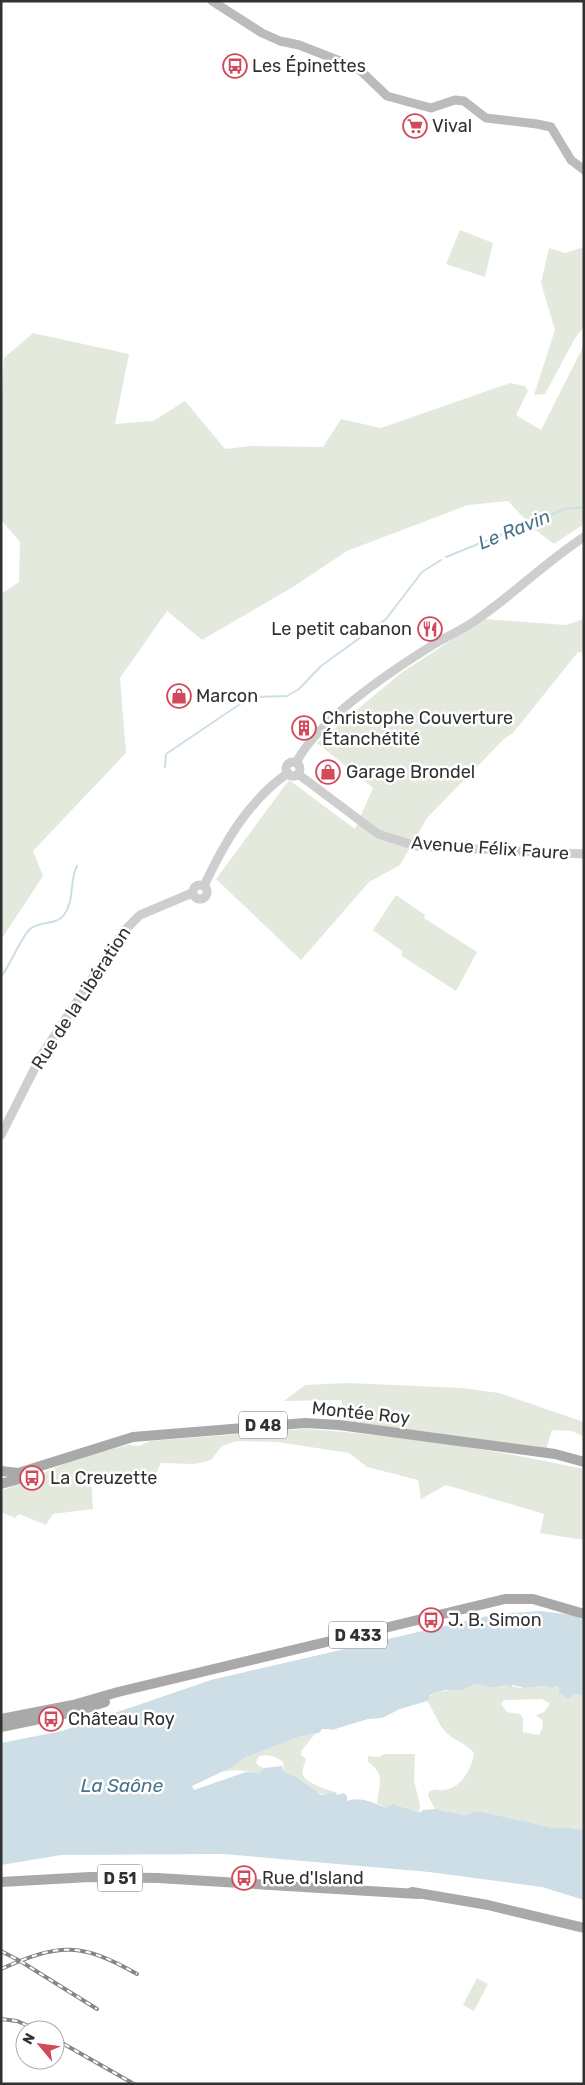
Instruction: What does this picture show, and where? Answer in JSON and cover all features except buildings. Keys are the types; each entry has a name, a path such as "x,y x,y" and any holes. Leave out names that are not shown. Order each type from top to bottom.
{"main road":[{"path":"212,1 262,33 280,42 298,45 361,71 371,78 382,93 387,96 431,108 455,100 464,101 486,118 550,127 571,160 584,170"},
{"name":"Montée Roy","path":"47,1465 133,1437 305,1423 339,1425 555,1454 584,1462"},
{"name":"D 48","path":"1,1472 18,1473 47,1465"},
{"name":"D 48","path":"1,1484 29,1476 47,1465"},
{"name":"D 433","path":"1,1719 73,1705 118,1692 505,1599 533,1599 584,1614"},
{"name":"D 433","path":"1,1727 84,1710 131,1690"},
{"name":"D 51","path":"1,1882 90,1877 240,1882 251,1885 418,1894 488,1905 584,1928"}],"street":[{"path":"296,763 300,768 298,774 292,776 288,773 288,766 291,763 296,763 314,737 329,722 388,675 477,620 560,553 584,537"},
{"name":"Rue de la Libération","path":"1,1135 41,1056 123,932 140,915 192,893 197,899 204,898 207,892 204,886 237,824 271,785 288,773"},
{"name":"Avenue Félix Faure","path":"298,774 378,834 416,846 584,854"}],"shaded area":[{"path":"460,230 493,243 485,277 446,264"},
{"path":"584,247 584,326 574,340 545,394 534,395 555,330 541,283 549,248 565,253"},
{"path":"33,333 129,354 115,424 153,421 185,401 225,449 251,446 323,447 341,419 381,428 510,383 525,386 528,391 516,415 541,430 584,345 584,524 554,544 534,529 508,501 468,505 347,551 293,587 202,640 167,611 120,678 126,753 33,851 43,876 1,940 1,594 19,582 20,542 1,520 1,407 4,358"},
{"path":"484,619 566,625 584,619 584,653 578,652 513,733 504,739 427,818 400,865 369,882 301,960 216,879 289,780 355,829 373,788 317,743 401,673"},
{"path":"396,895 425,915 424,918 477,952 456,991 402,956 402,951 373,930"},
{"path":"348,1383 463,1388 499,1393 584,1422 584,1437 572,1431 552,1430 546,1450 341,1420 342,1400 284,1401 305,1385"},
{"path":"304,1429 445,1444 515,1455 584,1469 584,1540 540,1533 544,1514 446,1485 421,1499 418,1480 367,1467 349,1453 277,1442 237,1441 222,1446 211,1460 194,1464 161,1463 156,1473 91,1479 93,1509 53,1514 46,1525 19,1514 15,1518 1,1512 1,1491 80,1457 128,1445 139,1446 150,1441"},
{"path":"476,1684 493,1688 506,1685 521,1688 544,1686 552,1688 559,1686 558,1692 569,1700 574,1694 584,1695 584,1830 554,1828 483,1812 464,1815 435,1809 428,1796 429,1792 450,1788 461,1781 471,1765 474,1753 446,1733 427,1701 428,1697 439,1692","holes":["542,1699 550,1704 544,1712 536,1715 542,1720 543,1726 539,1735 523,1732 523,1718 520,1714 507,1712 501,1704 504,1700"]},
{"path":"315,1734 302,1750 301,1755 306,1759 303,1775 313,1784 335,1792 323,1794 315,1791 296,1776 284,1772 283,1762 268,1755 259,1756 256,1763 264,1768 259,1773 237,1770 222,1772 247,1756 298,1737"},
{"path":"385,1754 415,1754 414,1781 420,1805 419,1813 398,1805 386,1808 377,1803 380,1780 374,1766 368,1762 368,1756 379,1757"},
{"path":"477,1978 488,1984 474,2011 463,2005"}],"water":[{"name":"La Saône","path":"541,1611 572,1615 584,1620 584,1695 574,1694 569,1700 558,1692 559,1688 557,1686 552,1688 544,1686 524,1688 506,1685 493,1688 476,1684 461,1690 445,1690 430,1695 427,1701 400,1709 382,1718 368,1719 332,1730 322,1729 319,1733 298,1737 247,1756 230,1768 192,1786 194,1790 246,1772 259,1773 264,1768 282,1766 284,1772 297,1777 321,1795 335,1792 337,1793 336,1795 344,1793 347,1796 347,1801 357,1799 372,1802 386,1808 393,1804 419,1813 423,1810 435,1809 464,1815 483,1812 554,1828 584,1830 584,1900 542,1887 429,1872 224,1854 61,1855 1,1865 1,1743 62,1731 211,1680 496,1614"}],"waterway":[{"name":"Le Ravin","path":"446,557 565,509 584,507"},
{"name":"Le Ravin","path":"165,767 166,754 237,706 253,697 287,696 299,689 321,666 386,619 422,572 441,560"},
{"name":"Le Ravin","path":"1,977 29,930 38,925 57,921 64,915 70,903 73,878 77,866"}],"railway":[{"path":"1,1969 39,1954 70,1950 100,1956 137,1974"},
{"path":"1,1951 97,2009"},
{"path":"1,2019 15,2021"},
{"path":"65,2045 134,2084"}],"place":[{"name":"Les Épinettes","path":"235,66"},
{"name":"Vival","path":"415,126"},
{"name":"Le petit cabanon","path":"430,629"},
{"name":"Marcon","path":"179,696"},
{"name":"Christophe Couverture Étanchétité","path":"304,728"},
{"name":"Garage Brondel","path":"328,772"},
{"name":"La Creuzette","path":"32,1478"},
{"name":"J. B. Simon","path":"431,1620"},
{"name":"Château Roy","path":"51,1719"},
{"name":"Rue d'Island","path":"244,1878"}]}
